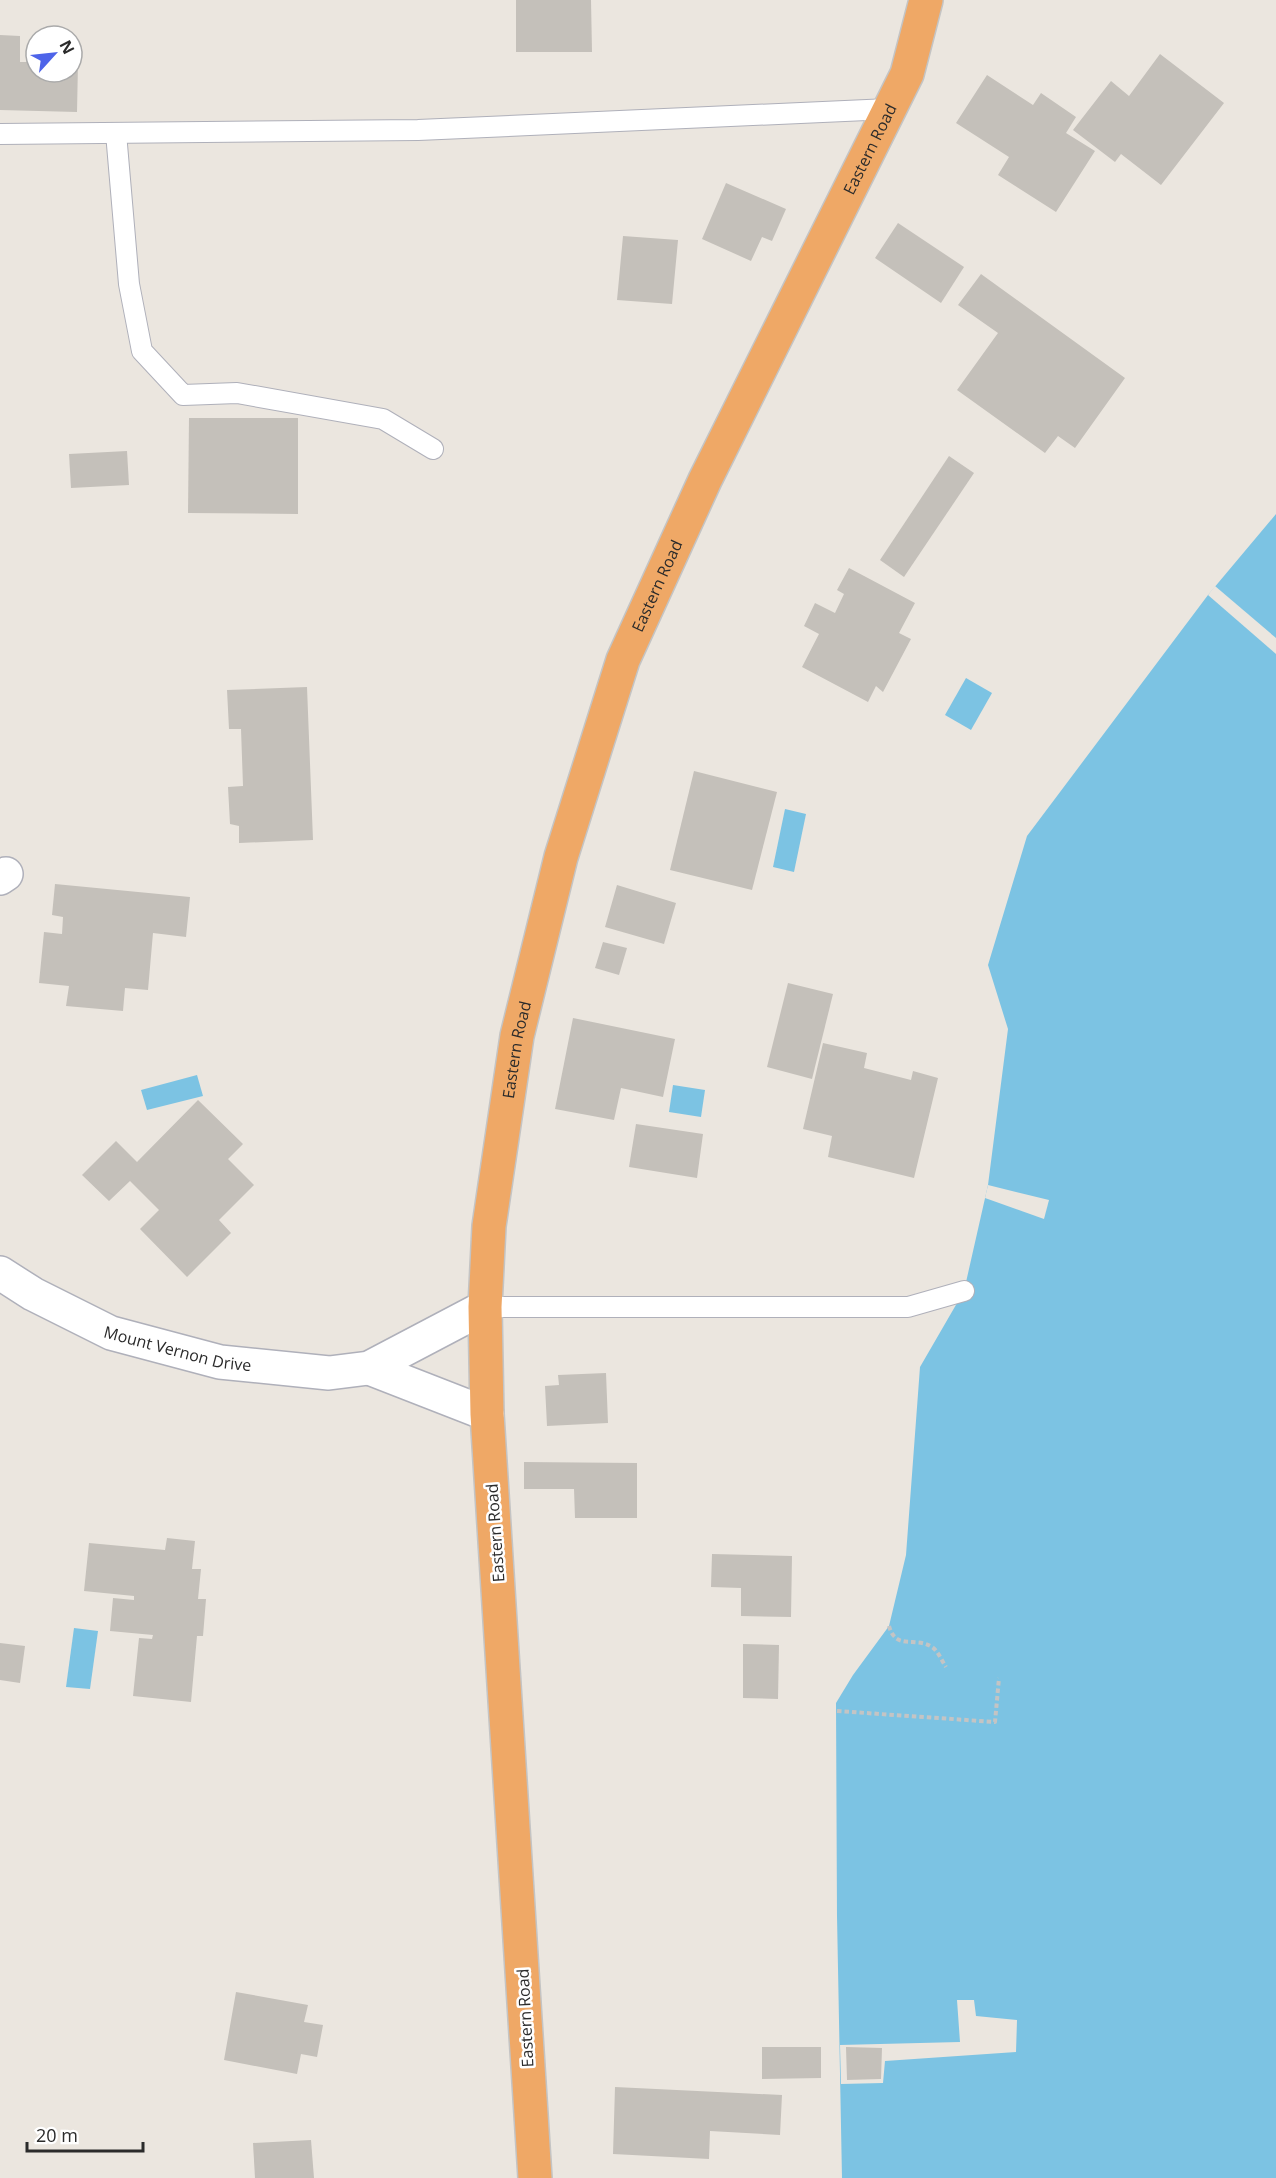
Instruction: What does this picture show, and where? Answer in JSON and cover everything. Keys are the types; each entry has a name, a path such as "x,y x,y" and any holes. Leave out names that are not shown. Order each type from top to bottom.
{"highway":[{"name":"Eastern Road","path":"535,2178 487,1414 485,1307 489,1226 517,1036 561,857 623,660 705,480 907,74 926,0"}],"street":[{"name":"Mount Vernon Drive","path":"0,1273 33,1294 111,1333 220,1362 329,1373 369,1368"},
{"path":"369,1368 485,1307"},
{"path":"369,1368 487,1414"}],"lane":[{"path":"0,134 418,130 889,110"},
{"path":"116,133 129,284 142,351 183,395 237,393 383,419 433,449"},
{"path":"485,1307 908,1307 964,1291"}],"path":[{"path":"889,1626 891,1635 898,1641 923,1643 933,1648 946,1667"},
{"path":"837,1711 995,1722 999,1678"}],"water":[{"path":"1276,514 1276,2178 842,2178 836,1703 853,1675 889,1626 906,1555 920,1367 964,1291 988,1185 1008,1029 988,965 1027,836 1208,595"},
{"path":"966,678 992,693 971,730 945,715"},
{"path":"785,809 806,814 794,872 773,867"},
{"path":"197,1075 203,1096 147,1110 141,1090"},
{"path":"673,1085 705,1090 701,1117 669,1112"},
{"path":"74,1628 98,1631 90,1689 66,1687"}],"pier":[{"path":"1215,586 1276,638 1276,654 1208,595"},
{"path":"988,1185 1049,1200 1044,1219 985,1198"},
{"path":"957,2000 974,2000 976,2016 1017,2020 1016,2052 885,2061 883,2083 841,2084 840,2045 960,2042"}],"building":[{"path":"516,0 591,0 592,52 516,52"},
{"path":"0,35 20,36 20,62 24,62 24,84 78,84 77,112 0,110"},
{"path":"1160,54 1224,103 1161,185 1121,154 1115,162 1073,130 1111,81 1129,96"},
{"path":"987,75 1033,105 1041,93 1076,117 1066,133 1095,151 1056,212 998,175 1009,157 956,123"},
{"path":"726,183 786,209 772,241 762,237 751,261 702,239"},
{"path":"898,223 964,267 941,303 875,258"},
{"path":"623,236 678,240 672,304 617,300"},
{"path":"981,274 1125,378 1075,448 1058,436 1045,453 957,390 998,333 958,305"},
{"path":"189,418 298,418 298,514 188,513"},
{"path":"127,451 129,485 71,488 69,454"},
{"path":"949,456 974,473 904,577 880,560"},
{"path":"849,568 915,603 899,633 911,639 883,692 876,686 868,702 802,667 819,634 804,626 815,603 835,613 844,594 837,590"},
{"path":"307,687 313,840 239,843 239,826 230,824 228,787 243,786 241,729 229,729 227,690"},
{"path":"694,771 777,792 752,890 670,870"},
{"path":"55,884 190,897 186,937 153,933 148,990 125,988 123,1011 66,1006 69,986 39,983 44,932 62,934 63,917 52,915"},
{"path":"617,885 676,903 664,944 605,927"},
{"path":"603,942 627,948 619,975 595,968"},
{"path":"788,983 833,994 812,1079 767,1067"},
{"path":"573,1018 675,1039 663,1097 621,1088 614,1120 555,1109"},
{"path":"823,1043 867,1053 864,1068 911,1080 913,1071 938,1078 914,1178 828,1157 832,1136 803,1129"},
{"path":"198,1100 243,1144 228,1159 254,1185 219,1220 231,1233 187,1277 140,1229 159,1210 130,1181 109,1201 82,1175 116,1141 137,1162"},
{"path":"636,1124 703,1134 697,1178 629,1167"},
{"path":"606,1373 608,1423 547,1426 545,1386 559,1385 558,1375"},
{"path":"524,1462 637,1463 637,1518 575,1518 574,1489 524,1489"},
{"path":"167,1538 195,1541 192,1569 201,1569 198,1599 206,1599 203,1636 197,1636 191,1702 133,1696 139,1638 152,1639 153,1635 110,1631 113,1598 134,1600 134,1596 84,1591 89,1543 165,1550"},
{"path":"712,1554 792,1556 791,1617 741,1616 741,1588 711,1587"},
{"path":"0,1643 25,1646 20,1683 0,1680"},
{"path":"743,1644 779,1645 778,1699 743,1698"},
{"path":"236,1992 308,2005 304,2022 323,2025 317,2057 301,2054 297,2074 224,2060"},
{"path":"762,2047 821,2047 821,2078 762,2079"},
{"path":"846,2047 882,2048 881,2079 847,2080"},
{"path":"615,2087 782,2095 780,2135 710,2131 709,2159 613,2154"},
{"path":"311,2140 314,2178 255,2178 253,2143"}]}
